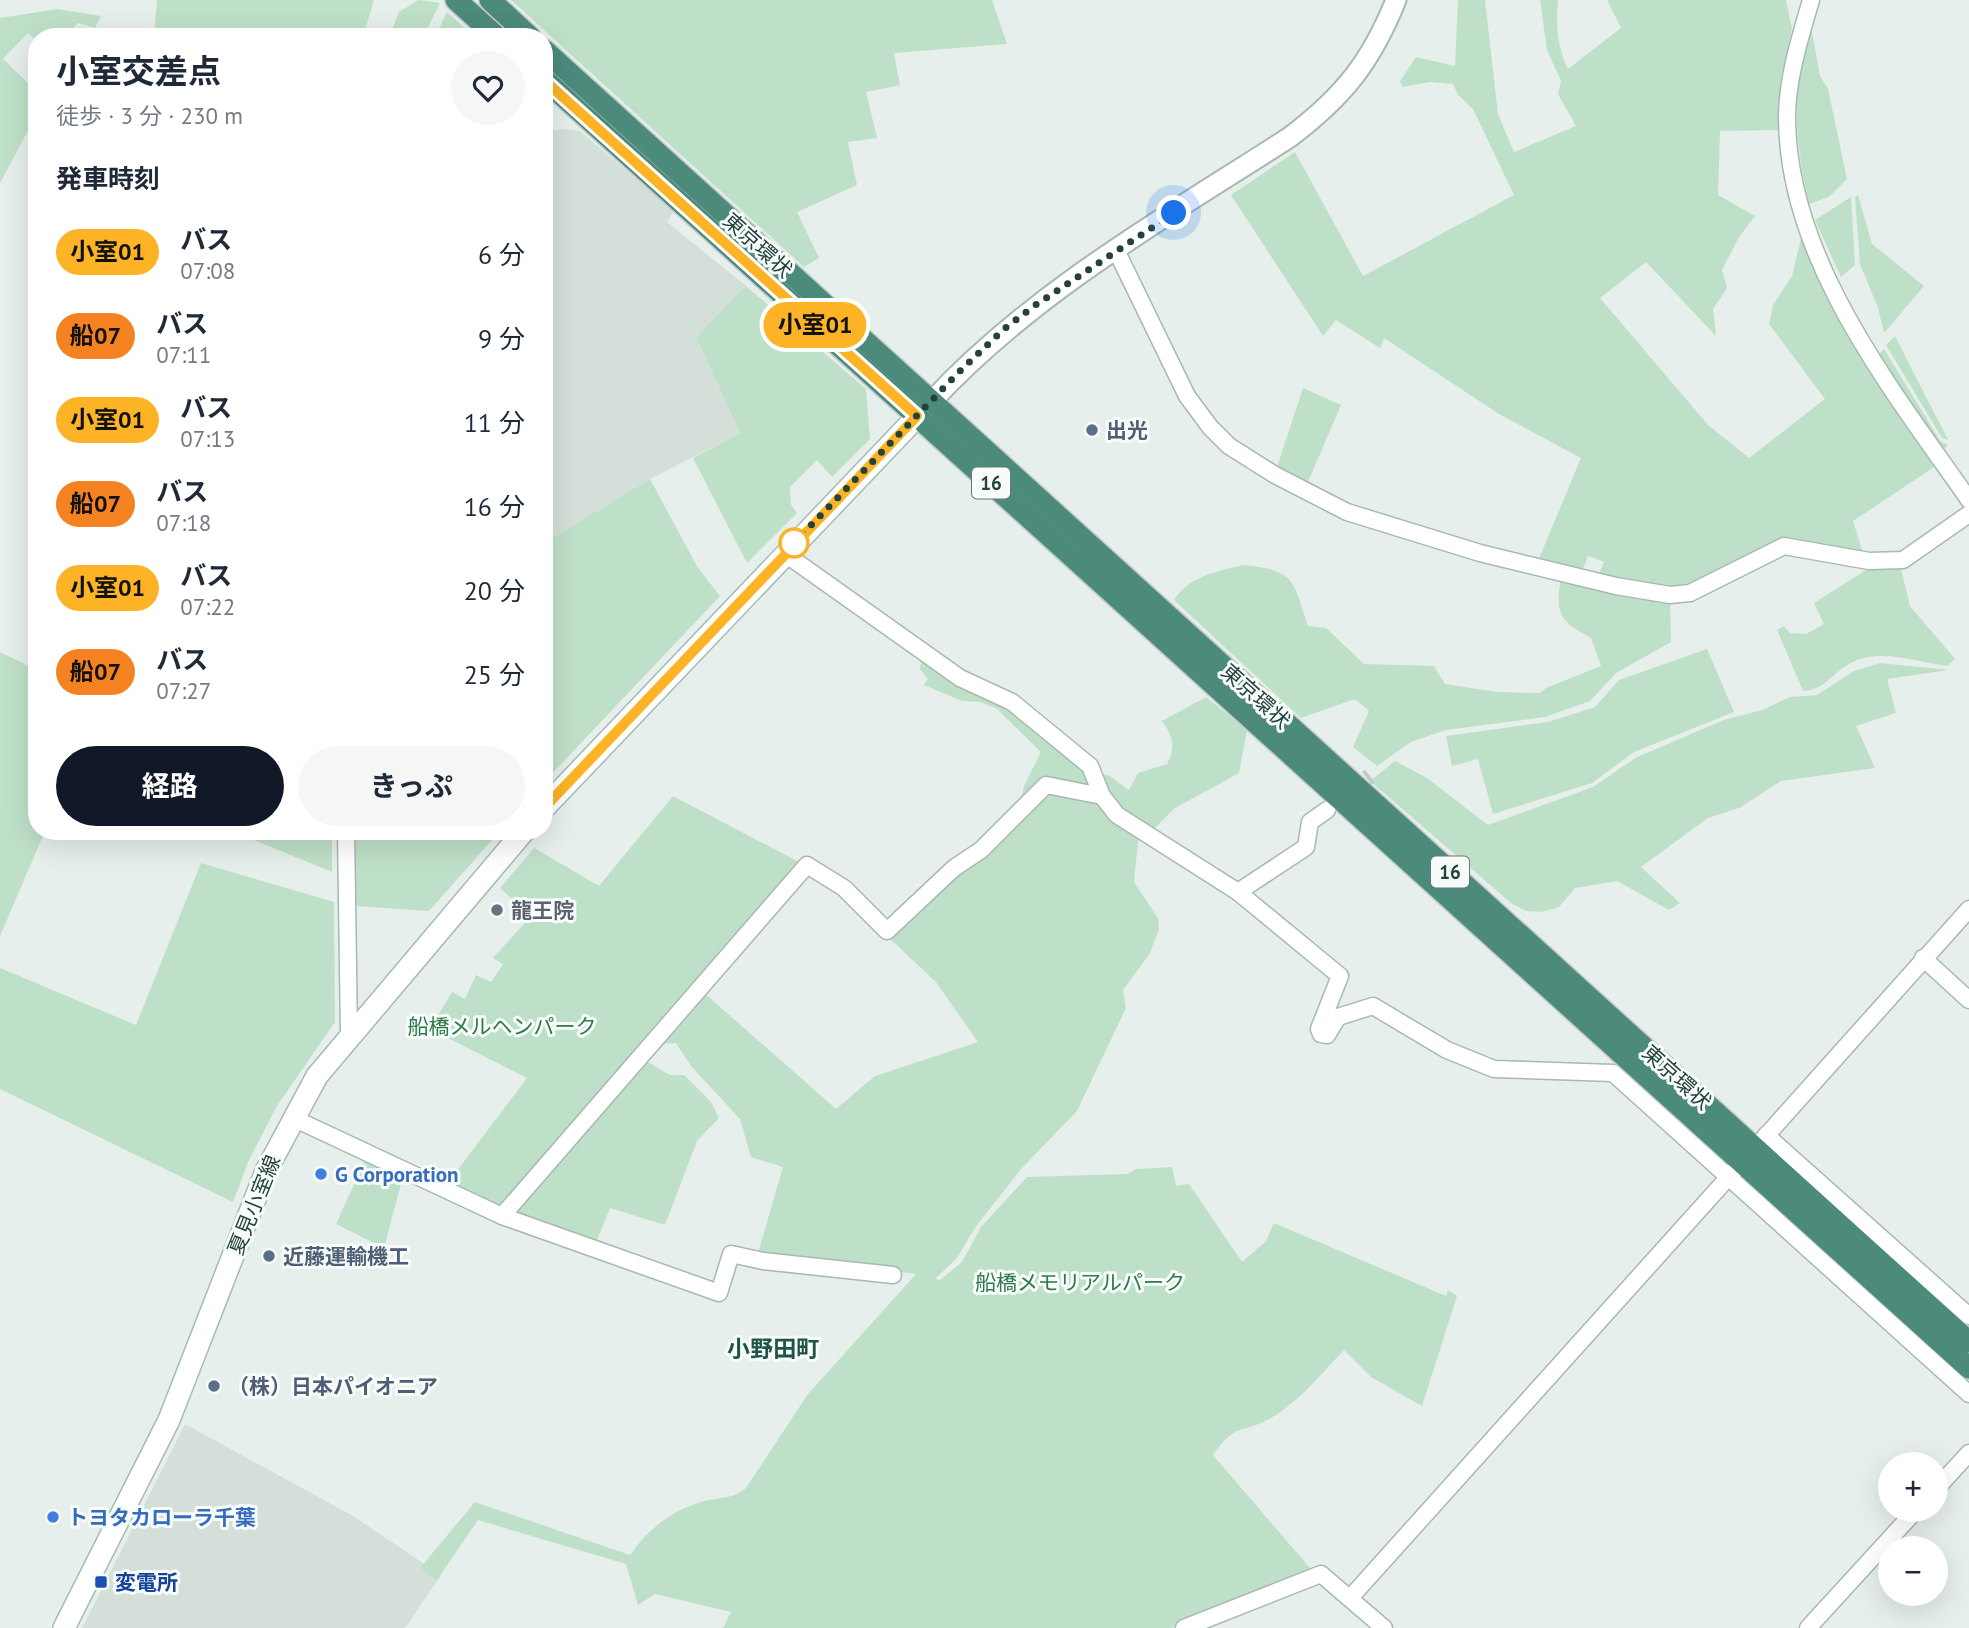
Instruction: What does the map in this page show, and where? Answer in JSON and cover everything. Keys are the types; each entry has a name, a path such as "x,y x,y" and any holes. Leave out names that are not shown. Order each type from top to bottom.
{"highway":[{"path":"456,0 487,28"},
{"path":"490,0 520,28"},
{"name":"東京環状","path":"553,58 925,409 1748,1156 1969,1368"},
{"name":"東京環状","path":"553,87 925,409"},
{"name":"東京環状","path":"1748,1156 1969,1342"}],"main road":[{"path":"553,798 784,553 925,409"},
{"name":"夏見小室線","path":"64,1628 169,1420 244,1222 293,1118 317,1076 516,840"}],"street":[{"path":"925,409 1004,329 1116,250 1290,137 1325,110 1368,60 1396,0"},
{"path":"1811,0 1791,76 1787,113 1793,184 1832,288 1870,358 1969,500"},
{"path":"1116,250 1191,404 1210,427 1229,446 1275,475 1347,512 1480,553 1594,581 1670,595 1690,593 1784,546 1869,561 1903,560 1969,514"},
{"path":"784,553 960,678 1012,702 1090,766 1102,796 1125,821 1238,892 1340,976 1319,1029 1321,1034 1327,1035 1338,1017 1373,1006 1447,1050 1494,1069 1613,1073 1748,1156 1969,1317"},
{"path":"502,1216 807,865 844,888 887,930 954,868 981,850 1046,785 1102,796"},
{"path":"1238,892 1306,847 1310,822 1327,810"},
{"path":"346,840 349,1035"},
{"path":"1350,1598 1969,909"},
{"path":"1923,958 1969,1000"},
{"path":"293,1118 502,1216 719,1293 731,1254 763,1261 893,1275"},
{"path":"1748,1156 1969,1394"},
{"path":"1948,1476 1969,1453"},
{"path":"1808,1628 1905,1522"},
{"path":"1184,1628 1321,1574 1384,1628"}],"shaded area":[{"path":"553,131 580,131 674,211 667,222 746,286 696,337 740,433 650,479 553,538"},
{"path":"185,1424 353,1516 441,1575 405,1628 82,1628"}],"green space":[{"path":"157,0 374,0 366,28 155,28"},
{"path":"419,0 440,3 428,28 393,28 399,12"},
{"path":"511,0 992,0 1007,44 894,53 900,85 866,92 877,138 848,142 857,185 797,212 819,258 804,267 553,38 553,28 542,28"},
{"path":"1458,0 1485,0 1498,114 1514,152 1576,126 1558,94 1561,81 1547,50 1540,0 1558,0 1558,35 1568,69 1621,28 1607,0 1786,0 1792,29 1781,81 1779,130 1720,131 1718,195 1755,216 1739,237 1722,270 1727,288 1713,309 1716,336 1646,262 1600,298 1708,425 1749,458 1825,399 1769,324 1773,305 1792,276 1802,234 1845,325 1934,467 1853,521 1863,553 1795,541 1691,587 1671,588 1598,575 1604,562 1588,556 1582,571 1538,561 1581,458 1499,414 1384,338 1380,348 1336,320 1323,336 1231,195 1295,152 1363,276 1514,195 1473,109 1458,95 1453,84 1429,82 1403,87 1400,81 1416,57 1455,66"},
{"path":"57,9 101,16 95,28 78,23 73,28 28,28 28,33 3,59 28,83 28,131 0,183 0,18"},
{"path":"447,12 465,28 439,28"},
{"path":"1808,31 1812,32 1820,76 1828,89 1847,179 1829,197 1809,204 1797,129 1798,84"},
{"path":"1858,195 1872,244 1924,286 1884,333 1878,308 1860,264 1855,197"},
{"path":"1851,197 1855,265 1841,277 1815,220"},
{"path":"746,286 866,389 870,439 832,477 817,460 790,487 791,505 797,513 747,563 693,458 740,433 696,337"},
{"path":"1895,336 1948,440 1942,438 1886,345"},
{"path":"1884,349 1941,442 1948,445 1943,451 1878,356"},
{"path":"1303,388 1341,405 1307,484 1276,470"},
{"path":"650,479 698,568 720,596 553,772 553,538"},
{"path":"1243,565 1273,570 1290,580 1308,626 1326,628 1364,664 1434,666 1445,684 1497,692 1540,693 1546,688 1601,666 1591,638 1572,627 1562,615 1559,608 1561,578 1670,599 1671,642 1616,673 1590,701 1545,717 1446,730 1411,742 1377,766 1353,747 1369,711 1355,699 1301,718 1174,600 1195,580"},
{"path":"1874,565 1900,565 1910,606 1955,659 1947,666 1897,657 1860,659 1817,688 1803,691 1777,630 1784,626 1790,633 1806,634 1824,624 1814,603"},
{"path":"1707,649 1734,712 1634,752 1592,783 1493,814 1478,759 1452,766 1446,736 1548,722 1595,707 1619,680"},
{"path":"0,652 28,666 28,840 41,840 0,936"},
{"path":"922,656 1013,708 1087,767 1098,792 1044,781 1020,806 1024,786 1041,752 996,708 980,702 962,701 924,685 928,679 920,669"},
{"path":"1880,663 1949,670 1887,679 1896,713 1856,726 1875,768 1781,781 1739,808 1708,818 1641,867 1680,903 1669,910 1617,881 1575,888 1559,907 1542,912 1526,911 1511,903 1370,781 1395,761 1427,778 1488,825 1593,787 1637,757 1724,720 1762,710 1790,697 1817,695 1854,671"},
{"path":"1206,697 1247,730 1239,773 1175,808 1152,831 1117,811 1098,773 1110,776 1129,790 1138,773 1167,764 1172,752 1172,742 1162,721"},
{"name":"船橋メモリアルパーク","path":"1046,792 1101,800 1139,832 1134,882 1158,918 1159,929 1150,953 1123,990 1126,1008 1077,1111 1022,1168 977,1225 956,1259 936,1278 939,1281 962,1262 981,1227 1027,1177 1127,1174 1136,1169 1172,1167 1176,1186 1189,1184 1242,1262 1266,1241 1274,1223 1446,1296 1448,1290 1457,1296 1422,1406 1371,1377 1344,1350 1291,1404 1271,1418 1234,1433 1213,1455 1310,1568 1171,1628 723,1628 731,1612 655,1594 638,1605 626,1564 478,1520 437,1580 420,1568 475,1502 630,1555 662,1521 682,1509 732,1496 746,1488 808,1394 916,1274 758,1253 783,1167 751,1157 740,1119 691,1066 676,1043 652,1044 702,991 836,1109 875,1076 978,1042 936,982 887,936"},
{"name":"船橋メルヘンパーク","path":"673,796 801,863 634,1054 670,1075 684,1075 711,1102 719,1118 697,1141 665,1225 610,1208 595,1245 511,1213 447,1184 527,1078 430,1029 452,992 465,999 476,975 491,982 503,964 493,958 531,916 500,888 534,848 599,886"},
{"path":"254,840 332,840 332,872"},
{"path":"354,840 492,840 429,911 355,906"},
{"path":"201,863 334,902 335,1022 277,1106 249,1160 233,1202 0,1089 0,968 136,1025"},
{"path":"366,1158 403,1176 384,1248 336,1224"}],"tunnel":[{"path":"1348,793 1370,776"}],"bus line":[{"name":"小室01","path":"553,88 917,416 553,799"}],"place":[{"name":"出光","path":"1092,430"},
{"name":"龍王院","path":"497,910"},
{"name":"G Corporation","path":"321,1174"},
{"name":"近藤運輸機工","path":"269,1256"},
{"name":"（株）日本パイオニア","path":"214,1386"},
{"name":"トヨタカローラ千葉","path":"53,1517"},
{"name":"変電所","path":"101,1582"}],"district":[{"name":"小野田町","path":"773,1348"}],"route":[{"path":"794,543 1004,329 1174,213"}]}
